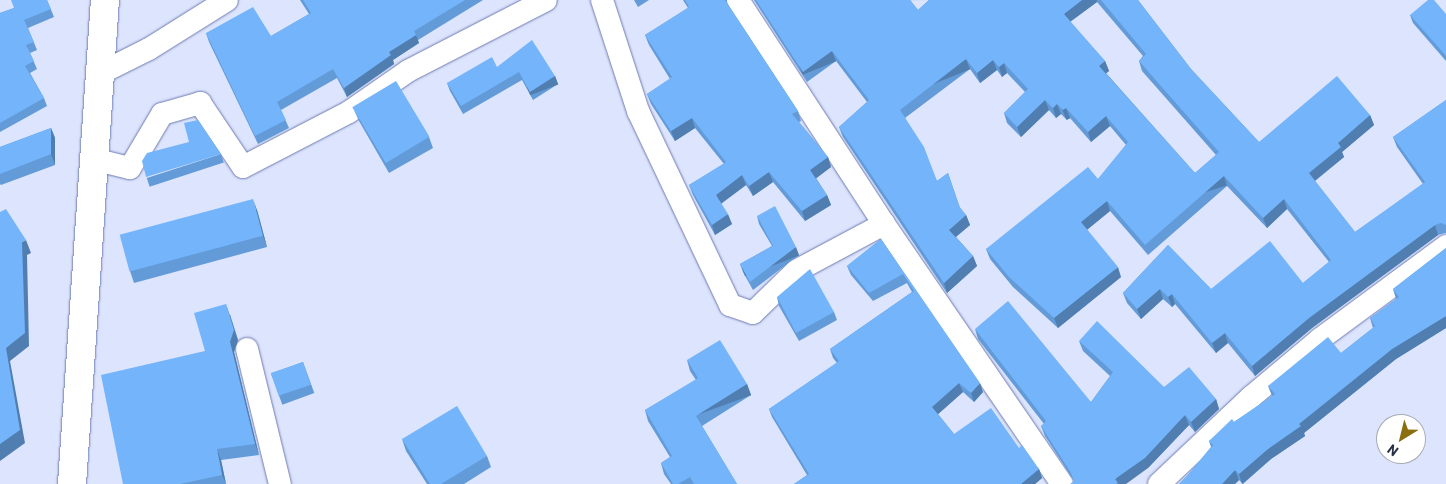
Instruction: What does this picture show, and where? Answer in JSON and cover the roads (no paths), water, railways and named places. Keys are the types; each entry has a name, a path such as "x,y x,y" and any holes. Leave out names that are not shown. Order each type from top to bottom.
{"main road":[{"path":"72,484 93,159 103,72 106,0"}],"street":[{"path":"103,72 149,49 227,0"},
{"path":"93,159 130,168 162,114 200,103 243,166 349,112 408,71 546,0"},
{"path":"602,0 638,111 730,305 753,312 796,271 884,224"},
{"path":"738,0 884,224 1062,484"},
{"path":"1159,484 1320,339 1446,246"},
{"path":"246,349 280,484"}]}
